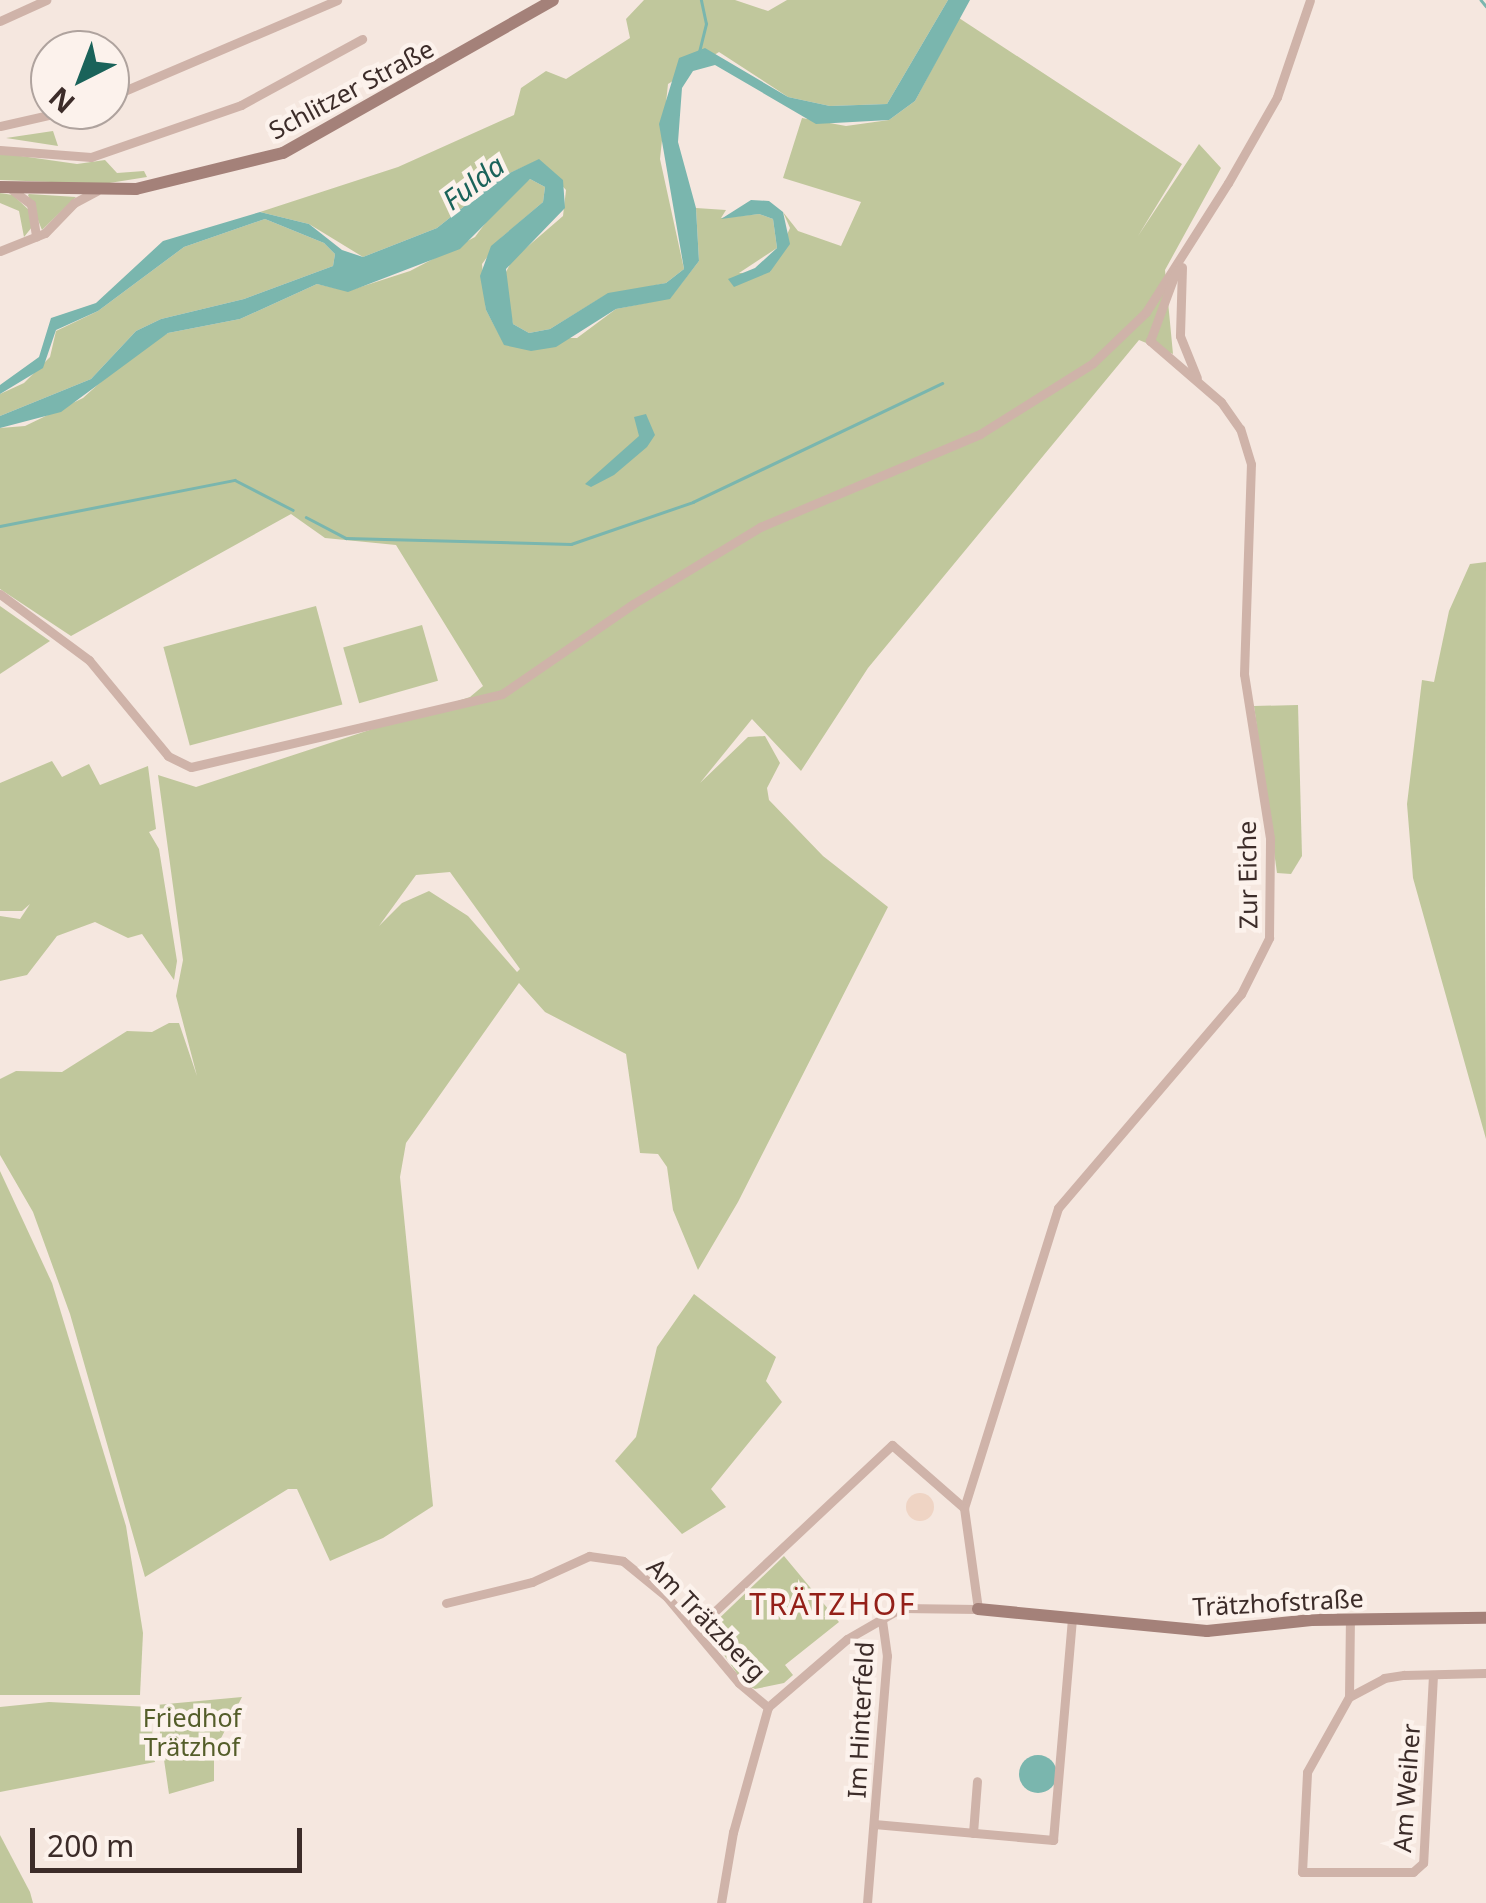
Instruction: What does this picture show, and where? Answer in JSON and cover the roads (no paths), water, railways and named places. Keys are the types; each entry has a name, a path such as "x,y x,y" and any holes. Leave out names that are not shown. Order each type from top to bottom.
{"main road":[{"name":"Schlitzer Straße","path":"4,187 97,191 182,182 283,153 552,0"},
{"name":"Trätzhofstraße","path":"978,1609 1220,1631 1350,1619 1486,1618"}],"street":[{"path":"0,21 46,0"},
{"path":"130,88 337,0"},
{"path":"0,594 89,660 156,742 181,765 202,768 502,694 632,604 760,528 933,456 1031,405 1126,336 1181,259 1277,97 1310,0"},
{"path":"0,150 90,157 241,105 362,39"},
{"path":"0,126 30,119"},
{"path":"4,187 31,204 36,237"},
{"path":"0,251 36,237 97,191"},
{"path":"1181,259 1180,336 1198,380"},
{"name":"Zur Eiche","path":"964,1508 1058,1208 1241,994 1269,938 1270,838 1244,674 1251,464 1231,415 1198,380 1164,357 1148,334 1181,259"},
{"path":"696,1629 892,1445 964,1508 978,1609"},
{"name":"Am Trätzberg","path":"446,1603 603,1555 650,1580 696,1629 739,1684 768,1707"},
{"name":"Trätzhofstraße","path":"768,1707 809,1669 882,1619 911,1605 978,1609"},
{"name":"Im Hinterfeld","path":"867,1903 887,1656 882,1619"},
{"name":"Im Hinterfeld","path":"874,1824 1053,1840 1072,1619"},
{"path":"1350,1619 1350,1697 1384,1678 1486,1673"},
{"name":"Am Weiher","path":"1350,1697 1307,1772 1302,1872 1412,1872 1423,1863 1433,1675"},
{"path":"722,1903 733,1832 768,1707"},
{"path":"973,1833 978,1780"}],"water":[{"path":"948,0 970,0 915,101 889,120 816,124 715,65 693,71 682,88 678,142 696,208 699,261 670,299 616,309 556,347 531,351 504,345 486,310 480,276 491,246 543,202 545,187 530,179 460,249 348,292 317,284 240,319 168,333 61,412 0,428 0,416 91,379 136,331 161,319 244,299 333,266 335,254 324,243 265,219 184,247 98,311 56,330 43,368 0,394 0,385 39,357 51,318 96,303 163,241 260,212 309,224 342,250 363,257 437,228 501,177 539,159 563,180 565,208 506,269 513,324 529,333 550,329 608,293 666,283 684,269 659,124 679,58 705,48 788,97 830,106 887,104"},
{"path":"751,200 769,201 783,212 790,244 770,272 734,287 728,279 755,268 777,248 773,219 759,214 721,219"},
{"path":"646,414 655,435 647,447 614,475 591,487 585,484 639,436 634,417"},
{"path":"1038,1755 1051,1761 1057,1774 1051,1787 1038,1793 1025,1787 1019,1774 1025,1761"}],"waterway":[{"path":"699,52 706,24 701,0"},
{"path":"1481,0 1486,6"},
{"path":"306,517 346,538 571,544 693,502 942,383"},
{"path":"0,526 235,480 293,510"}],"district":[{"name":"TRÄTZHOF","path":"833,1604"}],"water label":[{"name":"Fulda","path":"473,182"}],"park label":[{"name":"Friedhof Trätzhof","path":"192,1732"}]}
